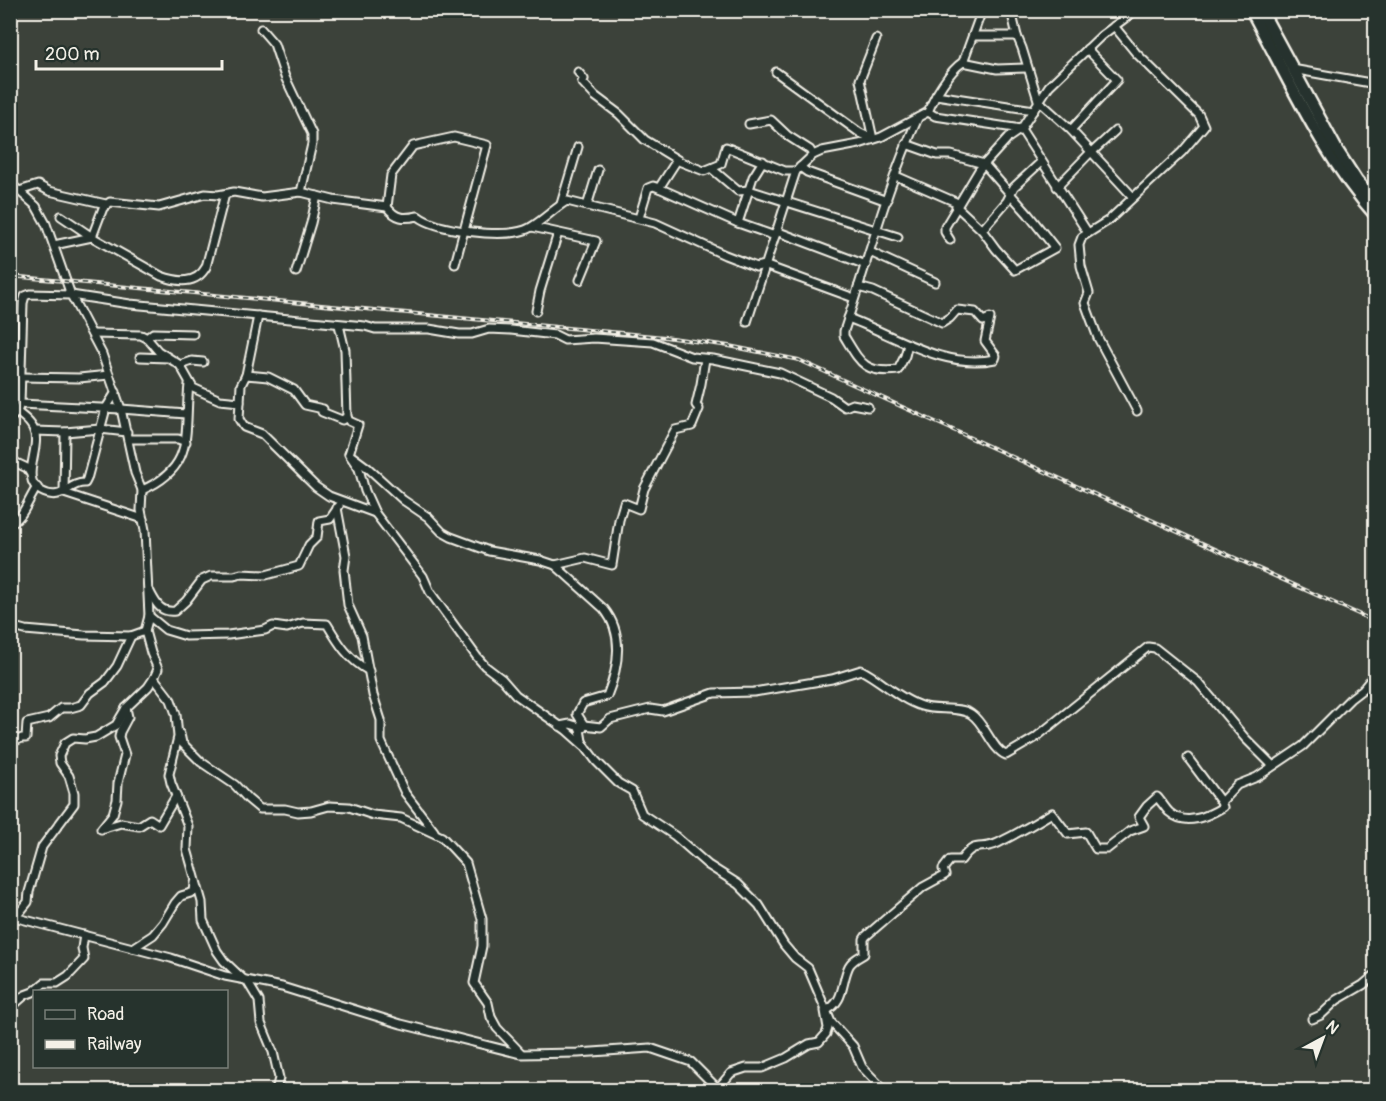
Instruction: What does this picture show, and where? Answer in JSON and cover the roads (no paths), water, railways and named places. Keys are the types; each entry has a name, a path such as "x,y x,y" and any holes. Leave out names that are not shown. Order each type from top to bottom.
{"highway":[{"path":"1251,10 1357,181 1376,203"},
{"path":"1261,10 1324,147 1376,216"}],"street":[{"path":"747,322 764,265 798,169 813,155 873,139 928,112 932,100 956,66 963,62 982,10"},
{"path":"1011,10 1038,100 1071,130 1133,197"},
{"path":"950,240 945,228 957,204 984,164 1008,138 1021,129 1049,86 1087,49 1136,10"},
{"path":"1114,26 1136,53 1198,115 1204,126 1182,152 1109,220 1082,237 1079,245 1081,266 1089,293 1085,303 1098,338 1137,411"},
{"path":"261,29 274,44 285,77 312,134 312,144 301,192"},
{"path":"973,36 1017,36"},
{"path":"873,139 860,80 876,39"},
{"path":"1071,130 1117,80 1087,49"},
{"path":"963,62 997,69 1027,68"},
{"path":"1289,70 1376,84"},
{"path":"578,72 584,79 582,82 595,96 619,114 645,140 677,160 704,171 712,169 721,164 726,147 785,171 798,169 887,201"},
{"path":"776,72 873,139"},
{"path":"936,95 1034,110"},
{"path":"928,112 935,116 1021,129"},
{"path":"908,344 898,370 881,372 862,364 844,336 844,331 875,231 918,117"},
{"path":"749,124 771,120 788,136 810,150 813,155"},
{"path":"1021,129 1088,233"},
{"path":"1057,187 1115,131"},
{"path":"387,207 391,175 413,146 454,137 488,145 455,264"},
{"path":"896,176 957,204 1015,270 1055,248 984,164 951,155 937,155 906,144"},
{"path":"561,204 578,147"},
{"path":"659,188 677,160"},
{"path":"738,223 753,177 762,161"},
{"path":"982,230 1006,201 1010,192 1028,172 1041,162"},
{"path":"712,169 738,191 749,190 898,237"},
{"path":"587,206 598,170"},
{"path":"10,183 36,206 46,224 71,295 92,334 116,392 135,474 142,490 141,510 149,616 145,631 150,653 158,669 154,678 126,708 116,725 96,737 73,738 65,743 59,756 60,764 69,776 74,792 74,804 42,847 28,902 13,917"},
{"path":"19,191 38,185 49,191 106,204 124,202 159,207 205,194 234,192 262,197 301,192 387,207 394,215 408,218 418,216 433,225 463,230 515,232 532,227 567,201 655,223 756,267 764,265 854,298"},
{"path":"639,218 648,188 653,186 738,223 866,265"},
{"path":"61,216 92,237 161,276 173,280 190,280 202,273 206,267 225,194"},
{"path":"296,272 317,196"},
{"path":"92,237 106,204"},
{"path":"532,227 596,241 580,280"},
{"path":"536,311 558,233"},
{"path":"54,245 92,237"},
{"path":"870,252 935,282"},
{"path":"848,318 932,354 957,360 993,360 996,356 986,341 990,318 983,321 975,312 957,310 942,323 873,291 858,287"},
{"path":"10,419 20,404 25,296 30,294 71,295 130,304 375,329 429,329 472,334 489,329 555,335 565,340 594,338 653,342 692,357 780,374 831,397 845,407 852,404 868,407"},
{"path":"258,316 246,375 241,385 239,419 244,426 262,434 316,487 342,502 375,513"},
{"path":"339,324 345,350 347,417 358,425 349,454"},
{"path":"147,338 153,333 193,334"},
{"path":"92,334 141,335 147,338 158,351 180,365 189,384 194,388 220,400 240,402"},
{"path":"140,357 168,358"},
{"path":"555,565 585,558 612,565 617,528 624,503 639,509 644,489 675,430 692,426 699,409 696,405 705,359"},
{"path":"180,365 192,361 204,362"},
{"path":"21,377 80,378 109,375"},
{"path":"246,375 268,377 294,390 305,405 323,409 322,412 342,420 347,417"},
{"path":"142,490 161,482 182,458 186,442 189,384"},
{"path":"10,460 27,468 32,480 42,491 56,495 64,493 79,483 85,483 106,408 116,392"},
{"path":"20,404 186,414"},
{"path":"14,413 32,426 36,437 30,473"},
{"path":"34,431 65,432 100,429 128,436 178,439 186,442"},
{"path":"64,493 65,432"},
{"path":"349,454 428,517 442,532 489,551 555,565 609,615 615,634 618,661 616,674 607,696 583,703 577,714 582,727 582,741 587,749"},
{"path":"349,454 359,469 365,491 375,513 423,576 430,592 477,657 516,695 560,726 587,749 618,783 632,791 642,814 675,836 708,865 750,894 784,945 808,968 831,1022 853,1046 862,1067 884,1090"},
{"path":"10,524 22,516 37,487"},
{"path":"64,493 143,519"},
{"path":"147,589 156,606 170,612 180,608 202,580 212,576 266,575 299,566 309,545 317,537 319,521 330,519 342,502"},
{"path":"337,508 346,556 344,570 348,605 361,630 377,711 381,720 382,746 405,792 438,835"},
{"path":"149,616 166,630 186,636 228,635 265,630 273,626 287,628 303,623 327,624 345,653 359,666 369,670"},
{"path":"10,626 25,630 84,635 131,636 145,631"},
{"path":"10,743 26,738 27,723 49,718 61,708 70,708 84,702 90,693 111,675 131,636"},
{"path":"560,726 570,724 582,727 601,727 610,719 650,710 663,711 714,693 754,692 832,679 861,670 920,706 967,711 986,729 1001,753 1006,755 1035,738 1148,647 1155,648 1198,682 1245,738 1272,765"},
{"path":"1221,802 1237,784 1257,777 1303,746 1363,689 1376,673"},
{"path":"154,678 171,700 182,743 201,762 236,785 260,809 285,809 298,812 329,806 349,807 373,815 401,818 447,841 466,863 482,919 482,946 474,983 488,1003 491,1017 497,1028 521,1054"},
{"path":"126,708 128,717 119,737 125,755 118,783 117,800 113,814 101,829 121,822 139,826 150,819 159,825 176,796"},
{"path":"176,714 178,737 170,774 171,783 188,826 187,849 202,902 203,920 224,962 245,980 259,1001 261,1023 273,1052 279,1078 276,1090"},
{"path":"825,1011 831,1009 840,997 849,966 864,954 866,936 923,887 945,875 943,869 950,860 961,860 975,847 996,844 1052,813 1068,834 1086,832 1096,849 1107,849 1130,831 1144,826 1139,817 1157,796 1170,813 1181,818 1205,818 1223,807 1188,758"},
{"path":"133,948 153,935 182,896 194,892 196,880"},
{"path":"13,917 171,958 206,971 282,987 401,1024 521,1054 650,1048 692,1062 718,1089 731,1072 746,1068 762,1068 786,1058 809,1044 819,1042 828,1028 825,1011"},
{"path":"35,990 44,983 57,983 68,976 84,958 82,948 84,935"},
{"path":"1312,1019 1322,1015 1337,1000 1363,985 1376,974"},
{"path":"10,1008 25,995 33,992"}],"railway":[{"path":"10,276 665,337 729,346 799,360 1376,622"}]}
